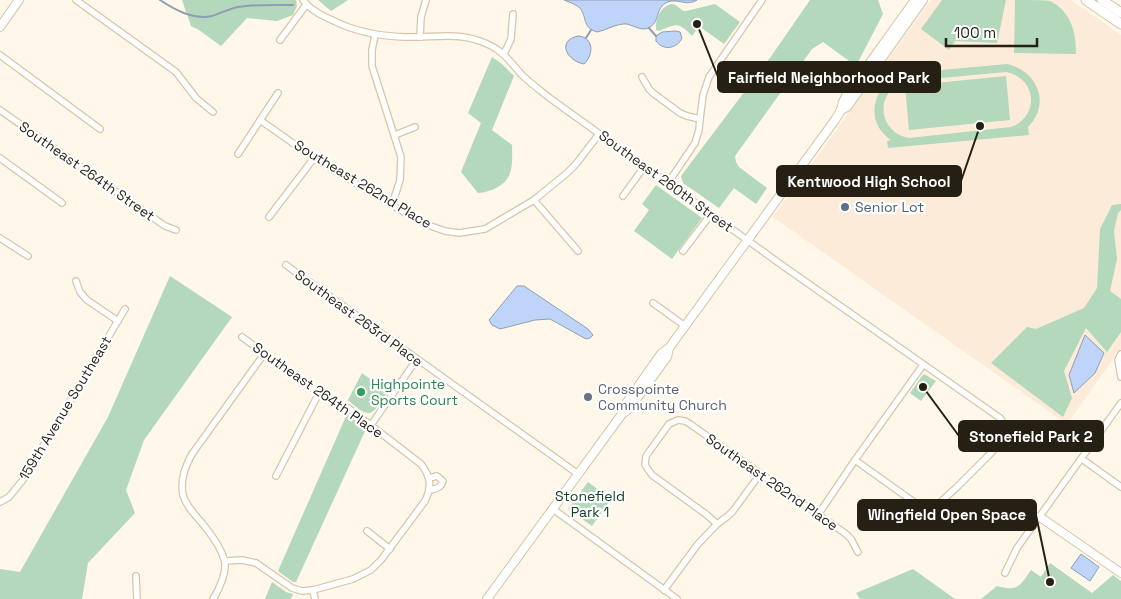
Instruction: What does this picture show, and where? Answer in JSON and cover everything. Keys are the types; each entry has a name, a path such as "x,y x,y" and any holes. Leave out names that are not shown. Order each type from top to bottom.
{"main road":[{"path":"1086,0 1121,24"},
{"path":"1094,6 1104,6 1105,2 1121,13"}],"street":[{"path":"0,27 20,0"},
{"path":"76,0 176,72 196,98 213,112"},
{"path":"420,37 421,17 426,0"},
{"path":"668,183 695,143 699,130 703,95 709,77 762,0"},
{"path":"487,599 622,414 625,405 661,354 669,348 841,110 846,96 915,0"},
{"path":"841,110 847,107 923,0"},
{"path":"280,40 305,3"},
{"name":"Southeast 260th Street","path":"305,3 325,17 346,27 374,35 455,36 470,38 492,46 504,54 522,75 543,93 710,214 1000,418 1007,428 1006,435 995,449 936,507 923,508 855,460"},
{"path":"504,54 511,39 513,14"},
{"path":"374,35 372,66 401,157 400,180 392,205"},
{"path":"0,55 100,129"},
{"path":"642,77 653,93 680,113 700,119"},
{"path":"238,154 278,93"},
{"name":"Southeast 264th Street","path":"0,110 166,226 176,230"},
{"name":"Southeast 262nd Place","path":"260,120 314,158 392,205 428,225 445,231 459,233 485,229 534,200 576,164 599,134"},
{"path":"395,135 415,127"},
{"path":"0,158 62,203"},
{"path":"269,217 314,158"},
{"path":"623,196 644,166"},
{"path":"534,200 578,251"},
{"path":"683,251 710,214"},
{"path":"0,238 28,256"},
{"name":"Southeast 263rd Place","path":"286,265 578,474"},
{"path":"76,281 80,292 87,300 118,321"},
{"path":"653,303 685,326"},
{"name":"159th Avenue Southeast","path":"0,502 9,497 22,481 125,309"},
{"name":"Southeast 264th Place","path":"242,337 319,393 347,407 422,464 429,478 430,489"},
{"path":"213,599 220,587 225,561 213,536 191,510 184,496 183,472 192,454 264,354"},
{"path":"1121,354 1118,360 1121,377"},
{"path":"371,425 417,359"},
{"path":"818,515 923,364"},
{"path":"276,476 319,393"},
{"path":"1005,573 1017,548 1121,403"},
{"name":"Southeast 262nd Place","path":"717,524 648,471 646,456 669,424 678,420 690,424 846,534 858,552"},
{"path":"1082,459 1121,487"},
{"path":"664,590 698,544 717,524 733,511 760,474"},
{"path":"225,561 242,560 256,563 292,588 302,591 313,590 353,578 371,570 381,560 425,501 430,489 441,486 443,481 437,476 429,478"},
{"path":"553,509 677,599"},
{"path":"1040,516 1121,573"},
{"path":"366,531 390,549"},
{"path":"136,576 138,599"},
{"path":"313,590 315,599"}],"shaded area":[{"path":"931,0 1071,0 1121,35 1121,348 1067,424 773,217"}],"green space":[{"path":"182,0 296,0 297,6 293,15 277,21 247,18 221,46 191,26"},
{"path":"318,0 348,0 331,11"},
{"path":"810,0 878,0 883,14 856,66 823,42 812,49 735,156 739,167 767,188 756,204 734,188 719,208 683,183 681,176 772,55"},
{"path":"942,0 1006,0 997,43 955,41 949,50 921,29"},
{"path":"1015,0 1051,1 1057,5 1070,21 1075,40 1076,54 1014,53"},
{"path":"671,4 686,11 715,4 740,22 724,44 699,26 692,36 677,25 659,31 656,30 659,14"},
{"path":"492,57 514,76 492,130 512,145 512,163 508,178 501,185 492,190 478,193 461,172 481,123 468,113"},
{"path":"1007,64 1018,68 1033,81 1040,99 1035,118 1028,127 1029,135 888,148 887,141 891,140 882,132 876,122 874,112 876,101 887,83 908,73","holes":["1006,72 1016,76 1029,89 1031,98 1027,115 1011,127 909,138 898,134 890,127 885,118 885,100 890,91 898,85 909,81"]},
{"path":"1006,76 1010,120 909,130 905,86"},
{"path":"656,185 702,218 672,259 634,231 649,210 642,204"},
{"path":"1121,204 1121,210 1118,213 1114,231 1117,259 1110,291 1121,299 1121,332 1107,352 1086,328 1064,371 1072,398 1063,417 991,363 1027,327 1036,329 1084,308 1097,288 1100,229 1112,205"},
{"path":"170,276 232,317 144,440 126,490 135,513 88,563 82,599 0,599 0,569 20,572 108,417"},
{"path":"362,373 388,392 375,410 367,413 348,400"},
{"path":"924,374 936,381 921,401 910,393"},
{"path":"347,414 366,429 296,582 293,582 278,571"},
{"name":"Stonefield Park 1","path":"588,482 611,499 592,526 568,509"},
{"path":"1050,563 1092,593 1113,575 1121,581 1121,599 981,599 997,586 1014,588 1018,586 1031,570 1041,577"},
{"path":"913,569 955,599 860,599 856,593"},
{"path":"272,582 286,592 293,594 291,599 265,599"}],"water":[{"path":"564,0 697,0 690,3 671,1 666,3 660,9 656,21 647,28 642,29 623,24 597,32 587,25 579,7"},
{"path":"662,32 680,32 682,38 677,45 666,47 656,41 656,36"},
{"path":"578,36 587,40 591,47 590,56 584,64 573,59 566,51 567,42"},
{"path":"517,286 524,286 588,329 593,335 586,339 550,319 535,320 500,329 492,325 489,320"},
{"path":"1085,335 1104,353 1095,373 1074,393 1069,375"},
{"path":"1081,554 1099,567 1090,581 1071,568"}],"waterway":[{"path":"160,0 184,13 198,17 212,16 245,6 293,5"},
{"path":"649,28 656,36"},
{"path":"586,38 591,30"}],"place":[{"name":"Fairfield Neighborhood Park","path":"697,24"},
{"name":"Kentwood High School","path":"980,126"},
{"name":"Senior Lot","path":"845,207"},
{"name":"Stonefield Park 2","path":"923,387"},
{"name":"Highpointe Sports Court","path":"361,392"},
{"name":"Crosspointe Community Church","path":"588,397"},
{"name":"Wingfield Open Space","path":"1050,582"}]}
